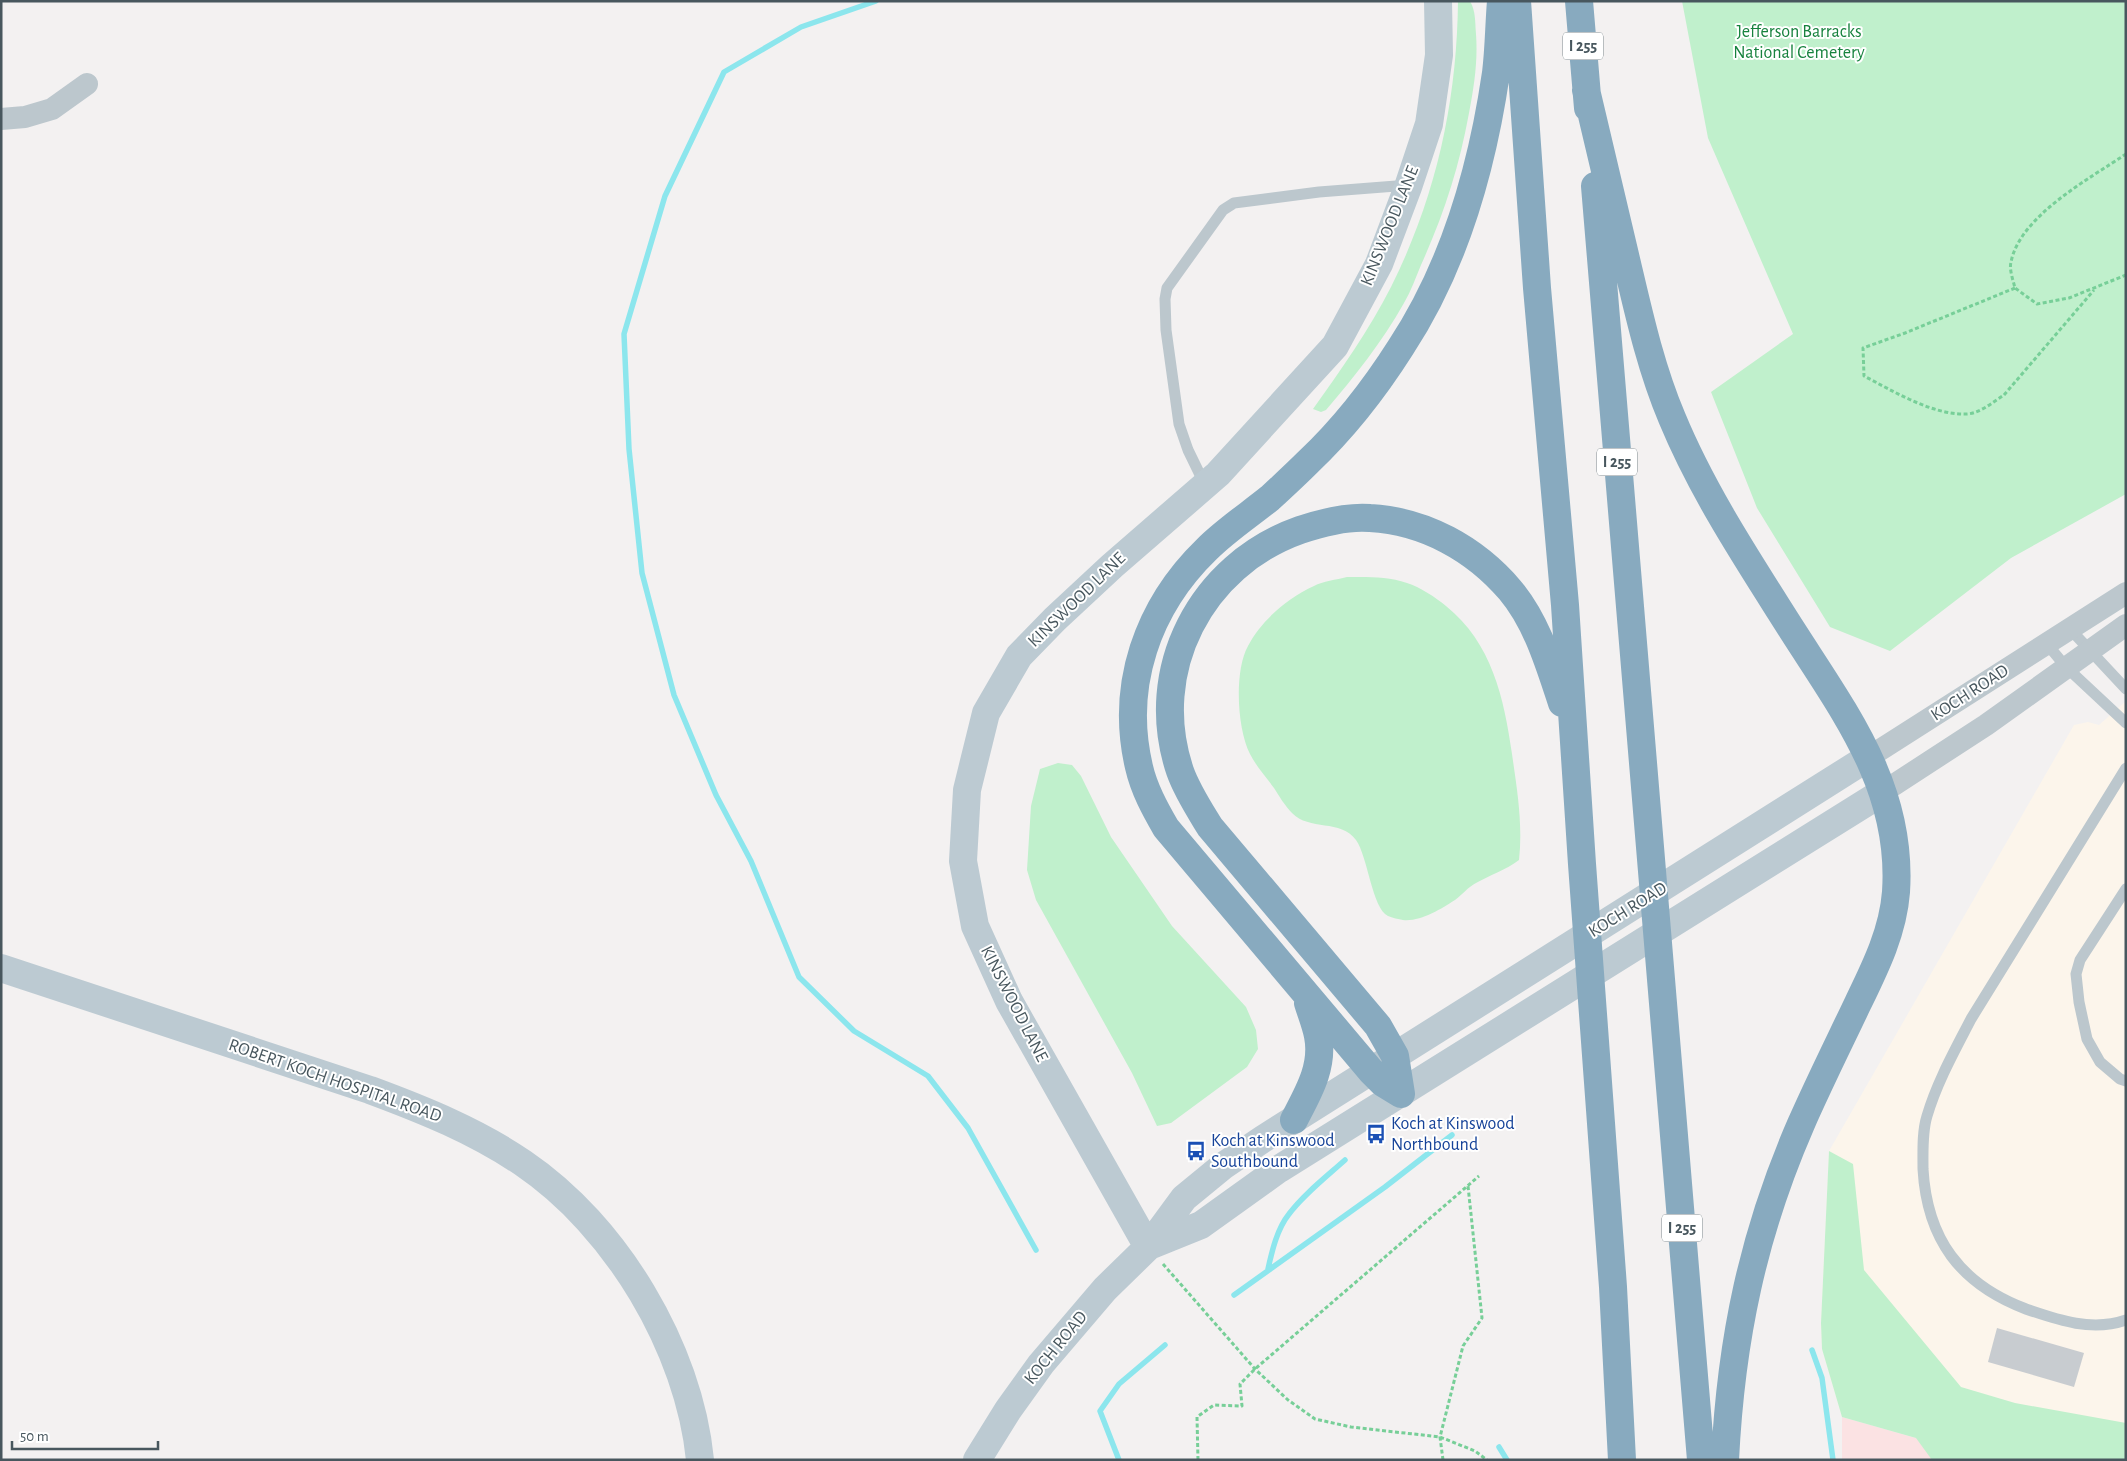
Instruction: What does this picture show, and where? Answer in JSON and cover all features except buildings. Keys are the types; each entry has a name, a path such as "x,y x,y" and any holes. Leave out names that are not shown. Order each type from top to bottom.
{"highway":[{"path":"1401,1094 1383,1083 1371,1071 1166,828 1151,800 1139,769 1133,732 1133,699 1146,638 1158,610 1179,579 1206,550 1269,498 1310,460 1350,417 1382,375 1423,309 1442,272 1472,192 1496,70 1501,1"},
{"path":"1517,1 1536,279 1563,585 1596,1041 1613,1287 1622,1460"},
{"name":"I 255","path":"1579,1 1701,1460"},
{"path":"1586,90 1642,327 1672,418 1693,463 1721,515 1845,710 1869,757 1889,808 1896,865 1896,893 1885,943 1801,1124 1766,1218 1755,1254 1735,1346 1728,1404 1725,1460"},
{"path":"1401,1094 1395,1056 1378,1026 1210,827 1191,796 1180,770 1172,737 1170,704 1173,673 1182,643 1196,613 1216,587 1235,567 1257,550 1283,536 1314,526 1342,520 1369,518 1397,521 1426,529 1472,553 1511,591 1542,643 1574,740"},
{"path":"1294,1120 1313,1083 1318,1060 1318,1037 1304,992"}],"street":[{"name":"KINSWOOD LANE","path":"1148,1247 1008,1002 975,926 963,861 967,790 986,714 1019,656 1055,619 1112,566 1218,474 1335,346 1379,264 1429,124 1439,55 1438,1"},
{"path":"1,119 24,117 52,109 87,84"},
{"name":"KOCH ROAD","path":"977,1460 1008,1410 1041,1364 1099,1295 1148,1247 1184,1198 1222,1166 2126,593"},
{"name":"KOCH ROAD","path":"1148,1247 1201,1225 1279,1169 1883,792 1986,725 2126,625"},
{"name":"ROBERT KOCH HOSPITAL ROAD","path":"1,968 370,1090 461,1127 525,1164 579,1211 604,1237 629,1273 667,1341 681,1377 694,1422 700,1460"}],"lane":[{"path":"1205,485 1188,450 1179,424 1166,330 1167,288 1223,210 1234,203 1409,184"},
{"path":"2070,629 2126,688"},
{"path":"2047,644 2066,667 2126,723"},
{"path":"2126,768 1971,1019 1950,1059 1927,1117 1923,1156 1924,1190 1933,1225 1951,1257 1976,1284 2017,1305 2058,1320 2088,1325 2126,1320"},
{"path":"2126,889 2080,960 2076,974 2079,1002 2087,1039 2100,1062 2120,1079 2126,1081"}],"path":[{"path":"2126,154 2049,206 2016,244 2010,264 2014,288 2038,304 2069,298 2094,290 2126,275"},
{"path":"2014,288 1905,333 1863,348 1864,376 1927,408 1967,415 1987,407 2004,395 2094,290"},
{"path":"1198,1460 1197,1417 1214,1405 1242,1406 1240,1384 1255,1369 1479,1176"},
{"path":"1442,1460 1440,1437 1463,1346 1482,1318 1468,1185"},
{"path":"1148,1247 1255,1369 1288,1400 1315,1418 1351,1427 1440,1437 1475,1451 1487,1460"}],"shaded area":[{"path":"2126,701 2126,1460 1842,1417 1822,1349 1821,1323 1829,1151 2074,725 2088,722 2099,725"},
{"path":"1842,1417 1916,1438 1995,1460 1842,1460"}],"green space":[{"path":"1458,1 1470,1 1475,17 1476,54 1474,84 1461,153 1444,209 1404,303 1368,358 1326,410 1321,412 1313,409 1354,350 1391,287 1407,253 1432,184 1448,112 1457,39"},
{"name":"Jefferson Barracks National Cemetery","path":"1682,1 2126,1 2126,494 2011,558 1890,651 1830,627 1757,508 1711,392 1793,334 1708,138"},
{"path":"1347,577 1377,577 1400,581 1422,590 1446,606 1475,637 1485,654 1500,692 1505,712 1519,807 1519,860 1473,885 1443,907 1416,919 1403,920 1388,916 1383,911 1374,893 1360,848 1350,834 1342,829 1307,822 1289,810 1252,758 1242,730 1239,685 1244,657 1253,637 1267,619 1294,597 1318,584"},
{"path":"1058,763 1072,765 1081,776 1111,837 1172,926 1246,1007 1256,1030 1258,1049 1247,1067 1171,1123 1157,1126 1132,1073 1036,900 1027,870 1031,806 1040,769"},
{"path":"1829,1151 1853,1164 1864,1270 1961,1387 2015,1403 2126,1423 2126,1460 1932,1460 1916,1438 1842,1417 1822,1349 1821,1323"}],"waterway":[{"path":"876,1 801,27 724,72 665,196 624,334 629,449 642,573 674,695 716,795 751,861 799,977 854,1031 928,1076 968,1128 1036,1250"},
{"path":"1234,1295 1385,1187 1452,1135"},
{"path":"1268,1269 1278,1233 1289,1214 1308,1193 1345,1160"},
{"path":"1119,1460 1100,1411 1119,1384 1165,1345"},
{"path":"1812,1350 1822,1378 1833,1460"},
{"path":"1499,1447 1507,1460"}],"place":[{"name":"Koch at Kinswood Northbound","path":"1376,1134"},
{"name":"Koch at Kinswood Southbound","path":"1196,1151"}]}
